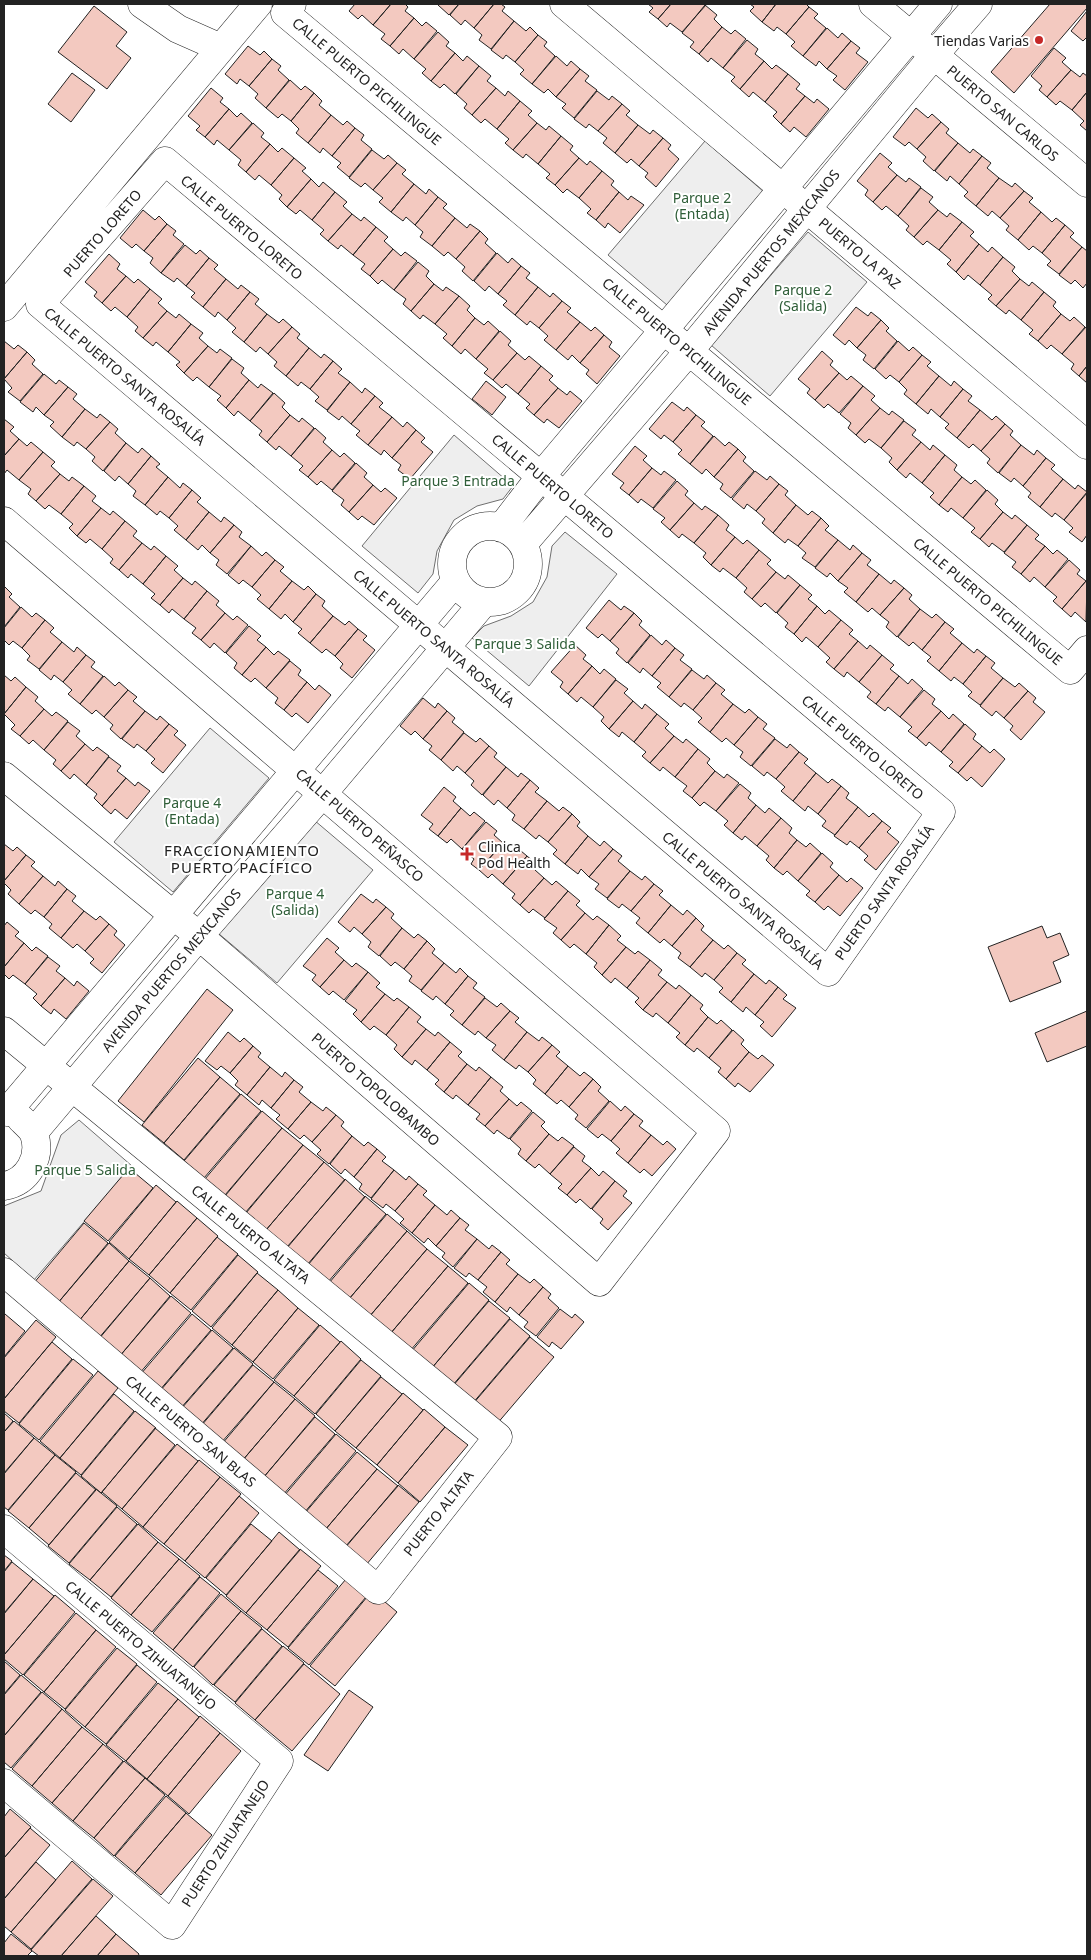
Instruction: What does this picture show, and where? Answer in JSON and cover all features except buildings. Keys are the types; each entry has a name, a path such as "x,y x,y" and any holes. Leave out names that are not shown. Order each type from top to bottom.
{"street":[{"path":"142,4 178,29 221,48"},
{"path":"4,307 258,4"},
{"name":"PUERTO LA PAZ","path":"564,4 1087,445"},
{"name":"PUERTO SAN CARLOS","path":"873,4 1087,184"},
{"path":"501,528 541,476 938,4"},
{"name":"AVENIDA PUERTOS MEXICANOS","path":"523,544 689,351 806,208 978,4"},
{"name":"CALLE PUERTO PICHILINGUE","path":"289,8 664,330 1070,670 1087,650"},
{"name":"PUERTO LORETO","path":"40,304 165,162"},
{"name":"CALLE PUERTO LORETO","path":"165,162 941,812"},
{"name":"CALLE PUERTO SANTA ROSALÍA","path":"40,304 828,972"},
{"name":"CALLE PUERTO PEÑASCO","path":"4,521 716,1131"},
{"path":"487,526 501,528 514,534 523,544 528,558 528,571 523,584 514,594 502,600 484,602 465,593 455,582 452,560 456,548 463,538 474,530 487,526"},
{"path":"4,1186 22,1179 31,1168 36,1156 34,1132 22,1119 5,1112 174,916 455,582"},
{"name":"AVENIDA PUERTOS MEXICANOS","path":"34,1132 199,936 324,794 484,602"},
{"name":"PUERTO TOPOLOBAMBO","path":"4,776 199,936 599,1282 716,1131"},
{"name":"PUERTO SANTA ROSALÍA","path":"828,972 941,812"},
{"name":"CALLE PUERTO ALTATA","path":"4,1030 498,1436"},
{"name":"CALLE PUERTO SAN BLAS","path":"4,1272 378,1590"},
{"name":"PUERTO ALTATA","path":"378,1590 498,1436"},
{"name":"CALLE PUERTO ZIHUATANEJO","path":"4,1529 279,1762"},
{"name":"PUERTO ZIHUATANEJO","path":"4,1783 172,1926 279,1762"}],"green space":[{"name":"Parque 2 (Entada)","path":"705,141 764,192 667,305 608,255"},
{"name":"Parque 2 (Salida)","path":"808,232 867,282 770,396 711,345"},
{"name":"Parque 3 Entrada","path":"454,435 513,486 503,499 477,506 454,520 437,551 433,574 418,593 362,546"},
{"name":"Parque 3 Salida","path":"565,532 617,574 529,686 472,638 484,626 511,616 533,602 547,577 552,546"},
{"name":"Parque 4 (Entada)","path":"210,728 269,778 173,892 114,842"},
{"name":"Parque 4 (Salida)","path":"314,820 373,870 277,983 218,933"},
{"name":"Parque 5 Salida","path":"79,1120 132,1166 34,1280 4,1253 4,1206 41,1191 61,1135"}],"place":[{"name":"Tiendas Varias","path":"1039,40"},
{"name":"Clinica Pod Health","path":"467,854"}],"district":[{"name":"FRACCIONAMIENTO PUERTO PACÍFICO","path":"242,858"}]}
